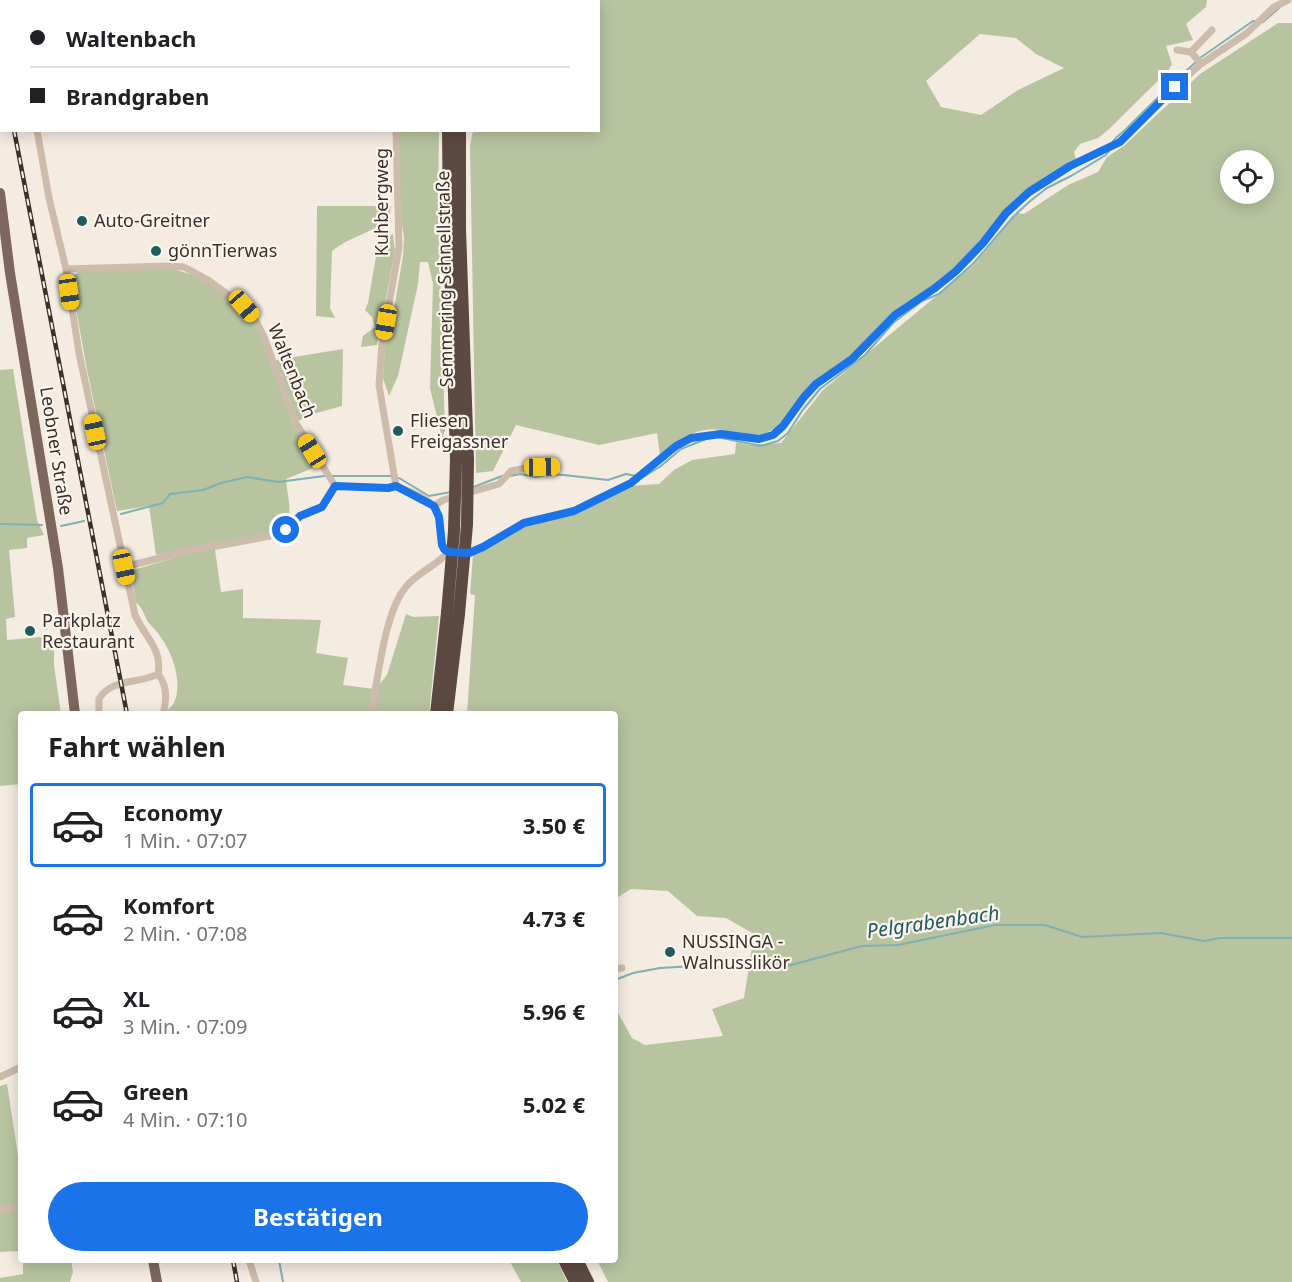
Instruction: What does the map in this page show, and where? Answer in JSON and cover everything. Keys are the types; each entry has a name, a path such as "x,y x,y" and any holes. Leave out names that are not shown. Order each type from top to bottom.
{"highway":[{"name":"Semmering Schnellstraße","path":"437,711 467,525 449,228 448,132"},
{"name":"Semmering Schnellstraße","path":"460,132 462,460"},
{"name":"Semmering Schnellstraße","path":"447,711 453,614"},
{"path":"566,1263 575,1282"},
{"path":"578,1263 588,1282"}],"main road":[{"name":"Leobner Straße","path":"0,193 12,285 57,562 75,711"},
{"path":"154,1263 157,1282"}],"street":[{"path":"124,567 196,549 279,534 300,516 322,507 335,486 388,488 396,486 434,506 439,517 442,545 448,552 469,553 524,523 560,515 631,483 676,446 691,438 721,434 759,439 773,435 783,426 816,384 852,359 895,315 956,271 977,250 1006,213 1029,192 1070,166 1126,138 1199,62 1259,21 1274,7 1288,0"},
{"path":"1191,52 1212,30"},
{"path":"1177,50 1191,52 1199,62"},
{"path":"38,132 49,198 66,269 79,352 124,567 135,615 140,627 157,651 160,664 158,674"},
{"name":"Kuhbergweg","path":"396,132 399,248 382,343 379,385 396,486"},
{"name":"Waltenbach","path":"66,269 152,265 184,267 208,280 244,306 254,317 264,337 296,423 335,486"},
{"path":"434,506 443,500 499,484 511,471 555,467"},
{"path":"372,711 391,617 399,597 413,579 444,558 448,552"},
{"path":"99,711 99,699 109,687 150,678 158,674"},
{"path":"158,674 164,681 166,698 164,711"},
{"path":"0,1077 18,1068"},
{"path":"0,1210 18,1207"},
{"path":"250,1263 256,1282"}],"green space":[{"path":"600,0 1207,0 1206,7 1186,24 1193,40 1166,46 1172,64 1168,71 1108,130 1098,138 1080,144 1074,152 1076,159 1019,197 961,263 934,285 896,310 780,425 758,435 711,429 700,431 684,438 660,455 657,433 599,445 516,425 493,471 476,473 470,145 473,132 600,132","holes":["980,34 1016,38 1036,54 1064,68 1018,90 981,115 941,107 926,81"]},
{"path":"1278,23 1292,23 1292,1282 608,1282 598,1263 618,1263 618,1013 632,1038 645,1045 723,1036 712,1009 744,998 754,934 726,918 697,916 668,891 631,889 618,897 618,711 467,711 475,595 470,594 473,555 524,525 573,513 630,486 659,484 674,470 692,460 735,454 736,442 750,445 781,443 823,390 975,264 1017,213 1024,214 1068,185 1098,172 1107,157 1124,146 1200,74"},
{"path":"399,132 439,132 438,204 445,431 442,438 430,388 433,284 428,262 420,262 418,284 398,376 389,396 383,378 385,344 393,315 403,256 404,237 399,208"},
{"path":"317,206 391,206 389,220 332,251 330,308 335,318 316,316"},
{"path":"393,234 395,251 377,345 361,347 363,336 375,327 372,317 365,310 376,256 383,238"},
{"path":"167,268 206,281 218,288 249,316 257,327 293,424 318,466 286,479 289,514 288,521 280,531 156,555 149,506 117,511 71,281 79,271"},
{"path":"343,349 342,406 298,421 276,360"},
{"path":"13,369 37,520 44,535 27,538 27,548 9,550 15,617 6,619 7,640 54,636 54,665 61,711 18,711 18,784 0,786 0,370"},
{"path":"277,537 215,550 221,592 243,589 243,618 321,620 316,653 348,658 343,685 374,689 370,711 168,711 177,695 177,677 173,660 165,643 136,603 130,571 191,553"},
{"path":"406,614 413,617 439,616 429,711 374,711 378,686 387,675"},
{"path":"7,1084 18,1156 18,1251 0,1252 0,1086"},
{"path":"23,1263 72,1263 73,1272 70,1282 0,1282 0,1278 23,1274"},
{"path":"511,1263 558,1263 567,1282 521,1282"}],"waterway":[{"path":"1263,22 1279,8"},
{"path":"1200,58 1253,21 1257,22"},
{"path":"1112,143 1196,62"},
{"path":"717,437 761,446 778,441 788,433 820,389 865,355 893,323 922,301 939,294 974,263 1013,217 1029,202 1047,188 1106,155 1111,148"},
{"path":"645,476 681,449 706,439"},
{"path":"510,476 520,474 536,477 549,474 608,480 626,474 636,476"},
{"path":"121,514 163,503 170,494 203,490 247,477 278,482 324,476"},
{"path":"333,476 392,476"},
{"path":"471,488 502,476"},
{"path":"399,478 429,496 451,492"},
{"path":"61,526 84,521"},
{"path":"0,524 42,525"},
{"name":"Pelgrabenbach","path":"618,979 633,973 660,968 694,966 767,968 791,965 862,946 898,945 995,925 1045,925 1082,937 1161,933 1204,941 1220,938 1292,938"},
{"name":"Pelgrabenbach","path":"280,1263 283,1282"}],"railway":[{"path":"14,132 126,711"},
{"path":"234,1263 237,1282"}],"place":[{"name":"Auto-Greitner","path":"82,221"},
{"name":"gönnTierwas","path":"156,251"},
{"name":"Fliesen Freigassner","path":"398,431"},
{"name":"Parkplatz Restaurant","path":"30,631"},
{"name":"NUSSINGA - Walnusslikör","path":"670,952"}],"route":[{"path":"286,530 300,516 322,507 335,486 346,488 396,486 434,506 439,517 444,549 448,552 469,553 483,547 512,528 574,511 631,483 676,446 691,438 721,434 759,439 773,435 783,426 816,384 852,359 882,327 912,301 935,288 956,271 971,257 1006,213 1029,192 1070,166 1126,138 1175,87"}]}
